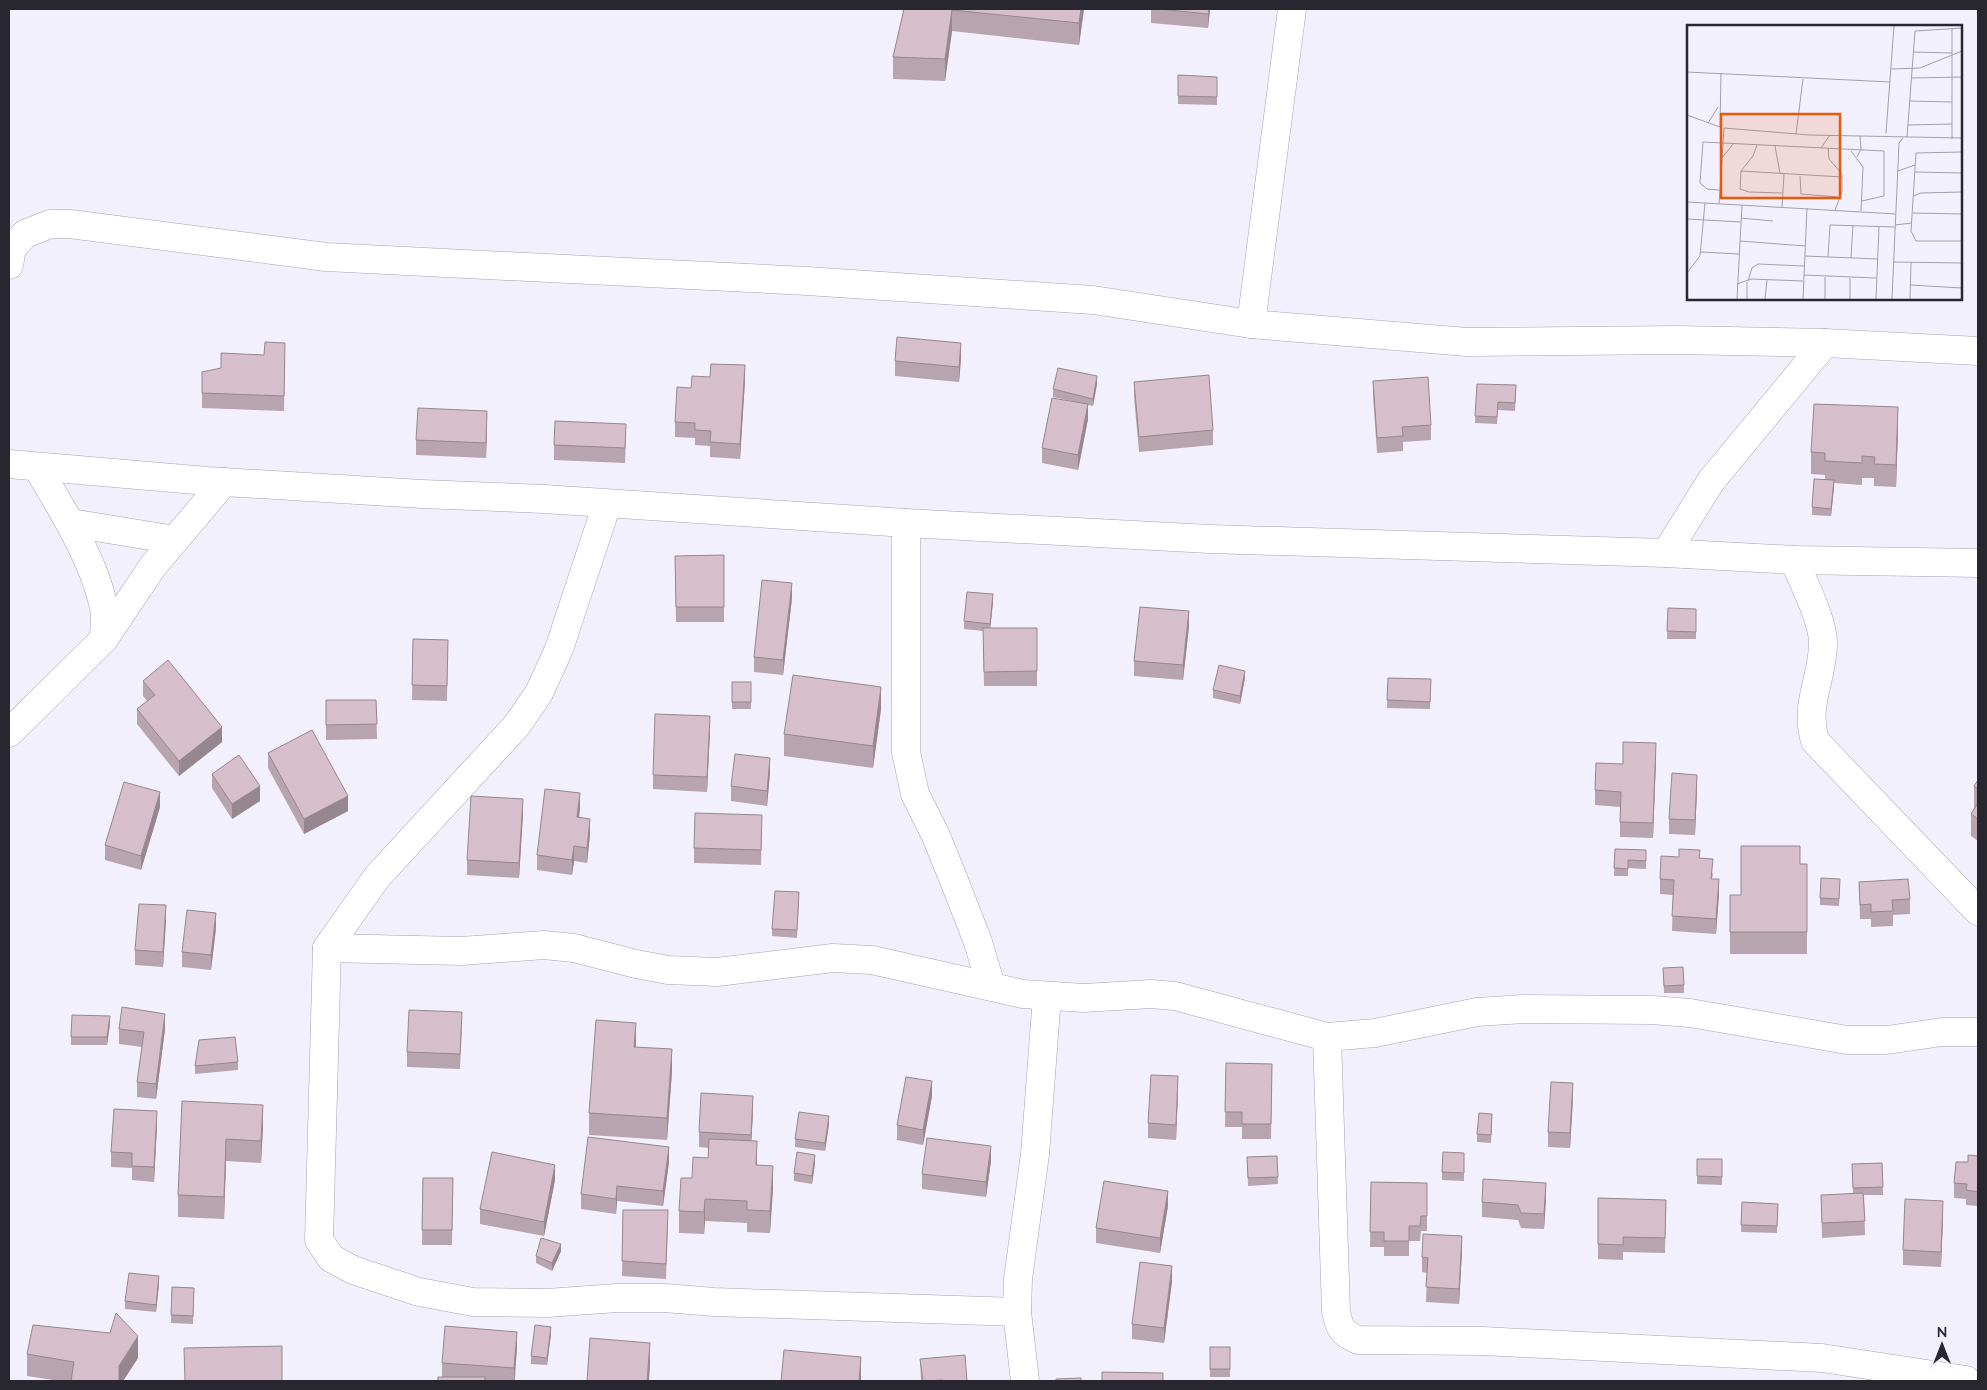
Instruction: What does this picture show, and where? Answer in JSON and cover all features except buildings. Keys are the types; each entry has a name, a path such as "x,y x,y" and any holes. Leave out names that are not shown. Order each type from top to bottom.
{"street":[{"path":"1251,324 1292,9"},
{"path":"9,265 17,230 50,224 70,224 326,257 788,280 1093,300 1251,324 1467,342 1678,340 1825,343 1978,351"},
{"path":"1666,553 1711,480 1825,343"},
{"path":"9,464 224,482 544,499 906,523 1210,539 1666,553 1794,560 1978,563"},
{"path":"37,467 71,523 95,580 104,610 104,639"},
{"path":"9,733 104,639 153,566 224,482"},
{"path":"607,504 559,649 539,693 517,725 377,877 327,948 319,1240 332,1258 353,1270 419,1292 473,1302 548,1303 617,1298 665,1298 714,1302 1017,1312"},
{"path":"71,523 175,540"},
{"path":"906,523 906,752 915,794 936,836 955,883 978,942 991,986"},
{"path":"1794,560 1821,627 1823,642 1811,709 1811,727 1815,741 1978,911"},
{"path":"327,948 461,950 544,945 574,948 668,970 717,972 833,958 872,960 1023,994 1084,998 1150,994 1175,996 1327,1037 1374,1033 1477,1012 1524,1009 1671,1011 1848,1040 1887,1040 1942,1032 1978,1032"},
{"path":"1025,1381 1017,1312 1018,1279 1036,1146 1047,996"},
{"path":"1327,1037 1336,1311 1339,1324 1347,1335 1358,1340 1483,1342 1822,1358 1970,1378"}]}
